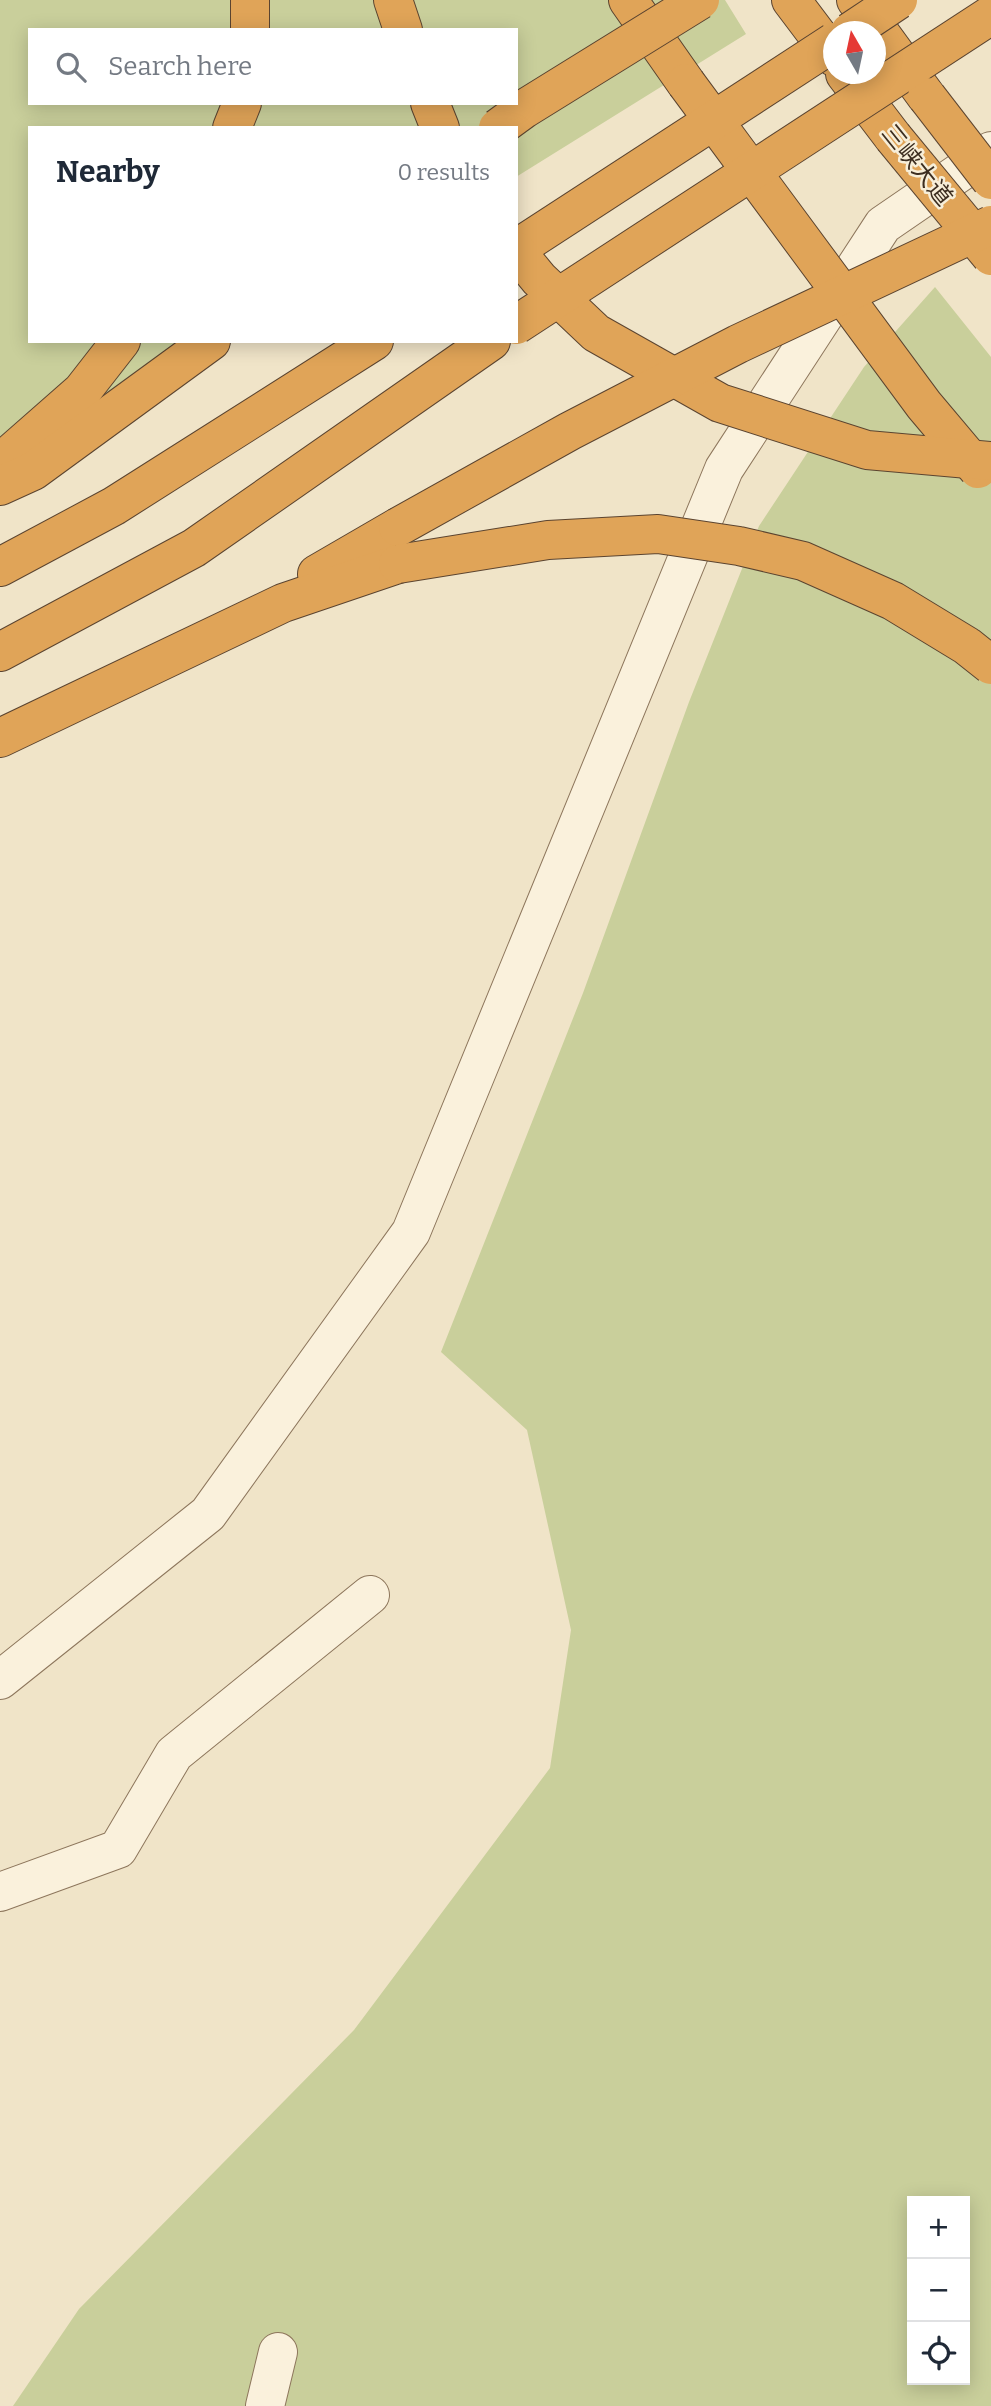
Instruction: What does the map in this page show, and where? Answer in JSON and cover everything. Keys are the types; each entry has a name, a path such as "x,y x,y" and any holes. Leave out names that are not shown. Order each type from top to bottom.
{"highway":[{"path":"250,0 250,28"},
{"path":"393,0 402,28"},
{"path":"628,0 923,405 991,483"},
{"path":"501,126 700,0"},
{"path":"790,0 823,43"},
{"name":"三峡大道","path":"856,0 991,180"},
{"path":"866,21 898,0"},
{"path":"518,324 991,15"},
{"path":"518,249 823,49"},
{"name":"三峡大道","path":"853,84 991,256"},
{"path":"233,126 241,105"},
{"path":"431,105 439,126"},
{"path":"181,651 570,431 738,344 991,225"},
{"path":"902,267 991,235"},
{"path":"518,253 539,279 596,334 720,403 867,450 991,461"},
{"path":"0,463 82,391 119,343"},
{"path":"0,485 33,471 208,343"},
{"path":"0,567 114,506 371,343"},
{"path":"0,652 194,548 475,351"},
{"path":"0,737 283,603 398,564 548,540 658,534 739,545 803,561 893,601 967,646 991,665"}],"street":[{"path":"0,1680 208,1514 411,1232 724,468 883,225 991,151"},
{"path":"0,1892 118,1849 174,1754 370,1595"},
{"path":"265,2406 278,2352"}],"green space":[{"path":"0,0 725,0 746,34 518,176 518,126 28,126 28,343 213,343 0,447"},
{"path":"935,287 991,357 991,2406 13,2406 79,2309 354,2030 550,1768 571,1630 527,1430 441,1352 583,993 689,702 759,526 864,367"}]}
